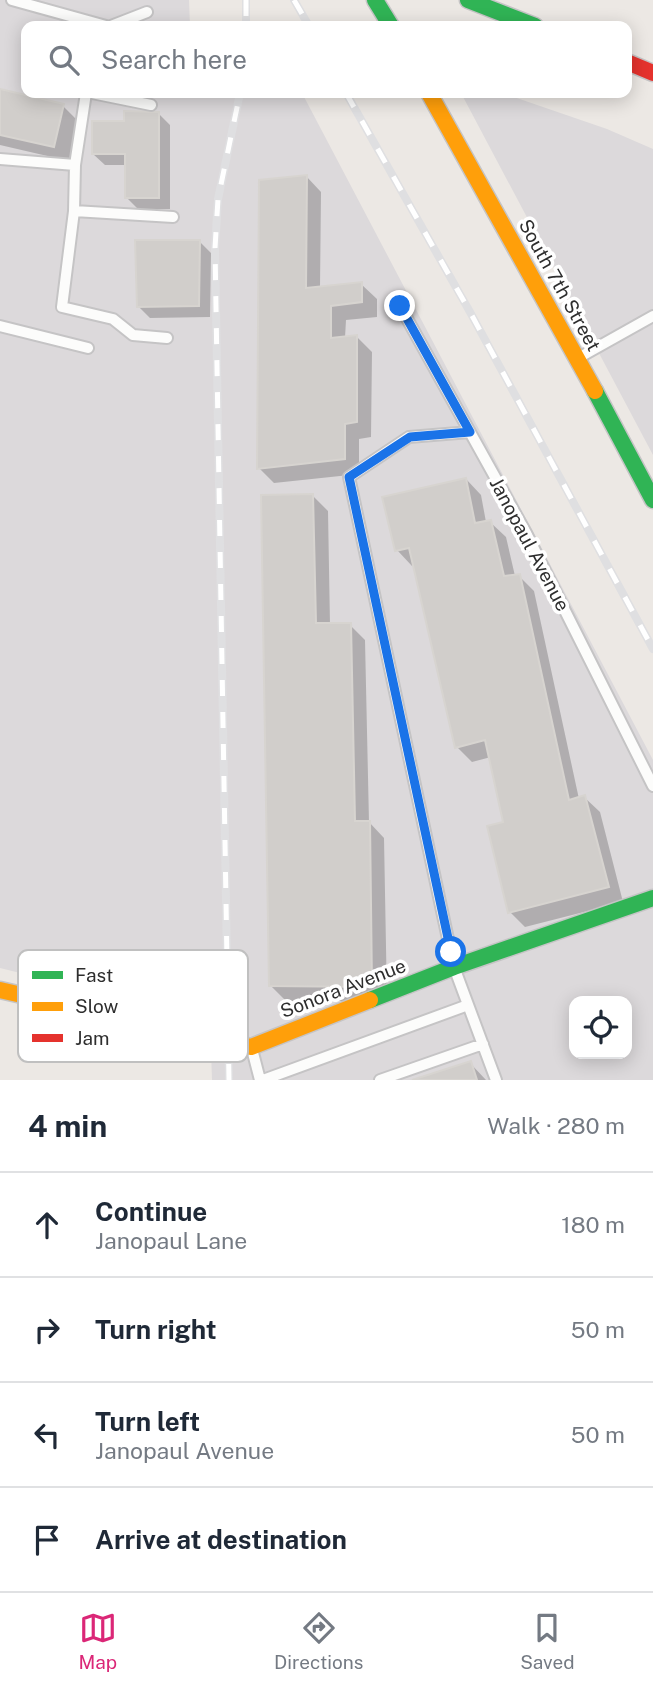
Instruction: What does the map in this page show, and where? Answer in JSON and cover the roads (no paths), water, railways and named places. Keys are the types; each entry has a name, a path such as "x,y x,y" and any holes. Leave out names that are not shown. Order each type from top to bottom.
{"main road":[{"path":"375,0 388,21"},
{"path":"468,0 522,21"},
{"path":"632,64 653,73"},
{"name":"South 7th Street","path":"432,98 653,500"},
{"name":"Sonora Avenue","path":"251,1046 454,967 653,898"},
{"path":"0,990 18,994"}],"lane":[{"path":"12,0 90,21"},
{"path":"122,21 147,12"},
{"path":"85,98 75,165 74,211 62,307 113,319 133,335 167,338"},
{"path":"117,98 151,105"},
{"path":"0,159 75,165"},
{"path":"74,211 173,216"},
{"name":"Janopaul Avenue","path":"400,306 526,533 653,786"},
{"path":"577,359 653,316"},
{"path":"0,326 88,348"},
{"path":"470,432 410,437 349,477 454,967 496,1080"},
{"path":"251,1046 261,1080 468,1005"},
{"path":"380,1080 483,1044"}],"railway":[{"path":"246,0 246,21"},
{"path":"294,0 306,21"},
{"path":"227,950 215,248 218,199 239,98"},
{"path":"349,98 470,312 653,649"},
{"path":"229,1062 229,1080"}]}
